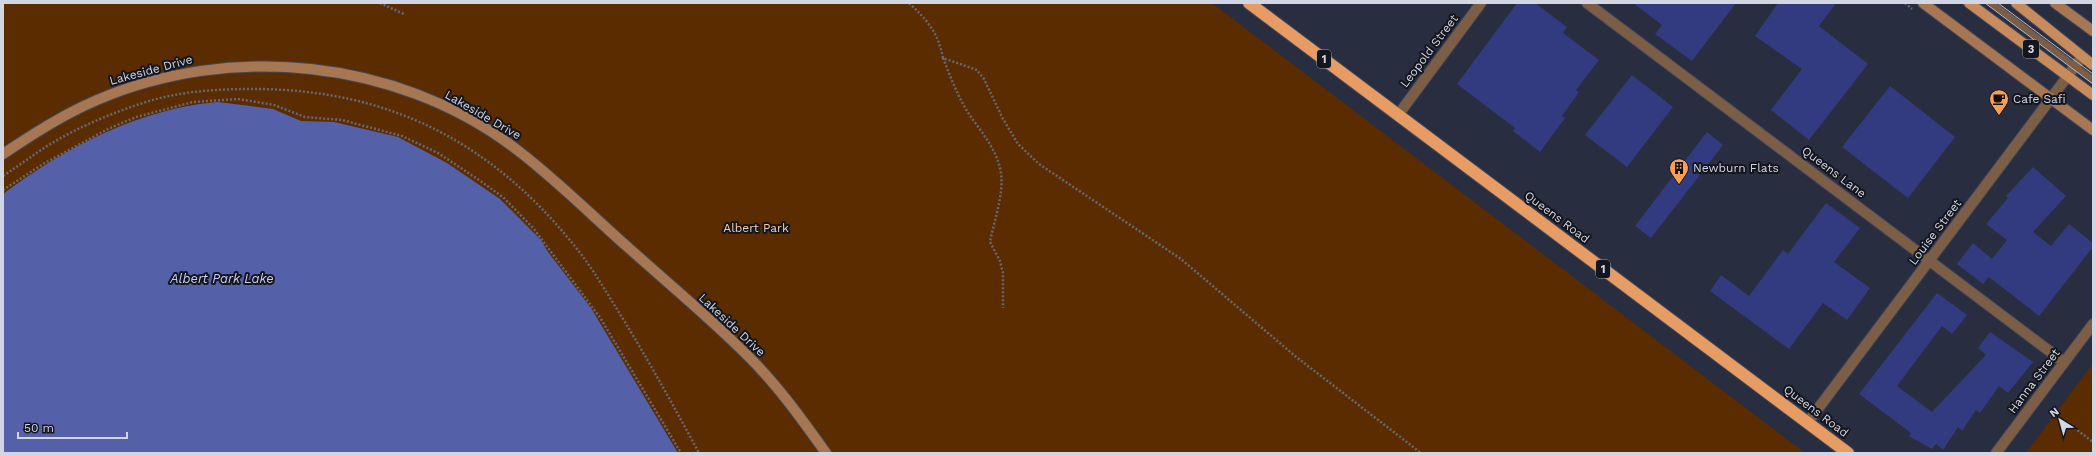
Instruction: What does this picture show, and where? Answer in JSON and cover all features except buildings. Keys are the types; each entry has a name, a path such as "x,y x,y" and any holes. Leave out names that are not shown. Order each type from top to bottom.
{"highway":[{"name":"Queens Road","path":"1249,3 1848,453"}],"main road":[{"name":"3","path":"1969,3 2093,95"},
{"name":"3","path":"2016,3 2093,65"}],"street":[{"name":"Leopold Street","path":"1398,115 1481,3"},
{"name":"Queens Lane","path":"1586,3 2064,362"},
{"path":"1923,3 2093,130"},
{"path":"2055,3 2093,31"},
{"name":"Louise Street","path":"1808,422 2082,57"},
{"name":"Lakeside Drive","path":"3,154 47,126 96,100 134,87 196,71 257,66 304,68 340,73 383,83 436,102 511,145 535,164 746,353 795,410 826,453"},
{"name":"Hanna Street","path":"1996,453 2093,324"}],"lane":[{"path":"1991,3 2093,80"}],"path":[{"path":"380,3 404,14"},
{"path":"909,3 929,22 941,46 943,58 953,86 967,111 995,153 1001,174 1000,190 990,242 1000,261 1003,274 1003,308"},
{"path":"943,58 977,70 984,79 1003,119 1018,144 1039,164 1181,259 1295,356 1421,453"},
{"path":"3,176 49,145 97,121 149,101 196,91 265,89 321,92 385,108 448,134 465,145 511,179 557,225 589,264 642,349 699,453"},
{"path":"3,190 43,164 108,129 136,117 194,102 238,99 274,106 304,117 342,120 402,136 438,153 482,182 504,198 534,229 601,319 681,453"},
{"path":"2068,423 2093,442"}],"green space":[{"name":"Albert Park","path":"3,3 1212,3 1805,453 3,453"},
{"path":"2093,365 2093,453 2026,453 2091,366"}],"water":[{"name":"Albert Park Lake","path":"218,102 273,109 301,121 334,122 398,137 447,163 500,199 541,240 548,252 591,308 678,453 3,453 3,194 52,161 104,133 160,112"}],"tram line":[{"path":"1985,3 2093,84"},
{"path":"1998,3 2093,74"}],"place":[{"name":"Cafe Safi","path":"1999,116"},
{"name":"Newburn Flats","path":"1679,185"}]}
